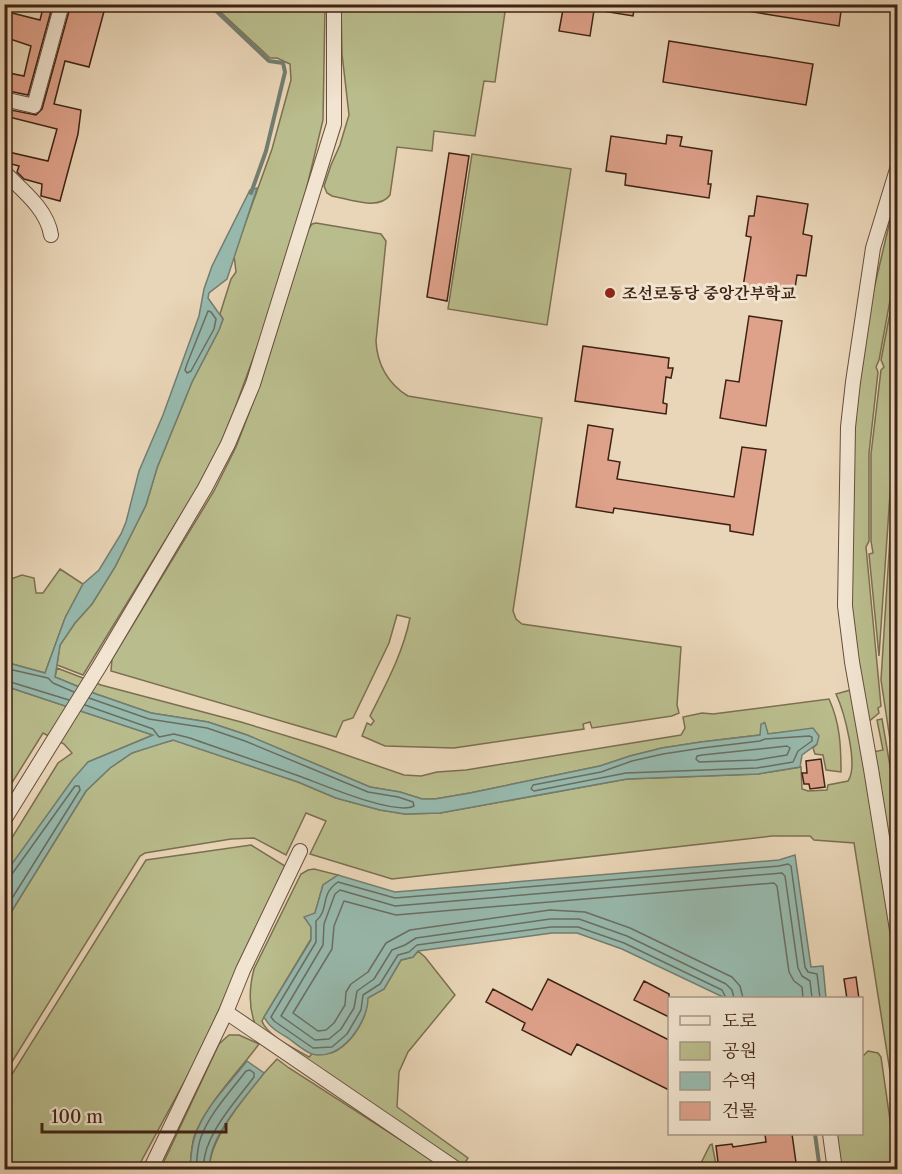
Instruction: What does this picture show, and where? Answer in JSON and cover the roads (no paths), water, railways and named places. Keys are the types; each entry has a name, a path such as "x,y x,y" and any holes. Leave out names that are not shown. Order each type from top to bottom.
{"street":[{"path":"4,99 34,106 62,4"},
{"path":"4,820 99,667 205,488 228,444 253,384 334,124 334,4"},
{"path":"897,166 873,248 853,382 848,428 845,606 852,662 897,936"},
{"path":"4,172 38,207 50,224 51,234"},
{"path":"150,1170 300,851"},
{"path":"226,1012 458,1170"},
{"path":"830,1135 835,1170"}],"water":[{"path":"257,188 227,279 209,293 208,298 223,319 219,330 192,382 157,468 146,505 115,567 92,604 60,645 55,677 151,713 208,722 247,735 370,787 400,792 422,799 470,793 600,766 662,748 760,735 761,724 765,723 768,734 813,728 819,736 817,744 802,755 800,767 758,774 627,779 440,813 405,814 336,798 298,782 173,740 132,753 110,768 86,791 5,922 4,875 73,779 88,762 153,735 5,686 5,662 45,673 65,618 83,584 99,570 121,534 139,471 163,415 199,316 204,289 212,266 250,190"},
{"path":"795,855 811,967 823,966 826,997 723,997 622,949 577,933 552,933 418,951 413,957 401,960 384,989 368,998 367,1008 358,1029 333,1052 322,1055 309,1053 274,1029 264,1017 311,940 311,927 304,917 315,913 323,885 338,875 395,892 779,860"},
{"path":"247,1061 264,1073 221,1132 210,1157 210,1169 190,1169 195,1136 204,1116"}],"waterway":[{"path":"209,4 269,61 283,63 285,72 266,151 251,193"},
{"path":"815,1135 820,1170"}],"place":[{"name":"조선로동당 중앙간부학교","path":"610,293"}]}
